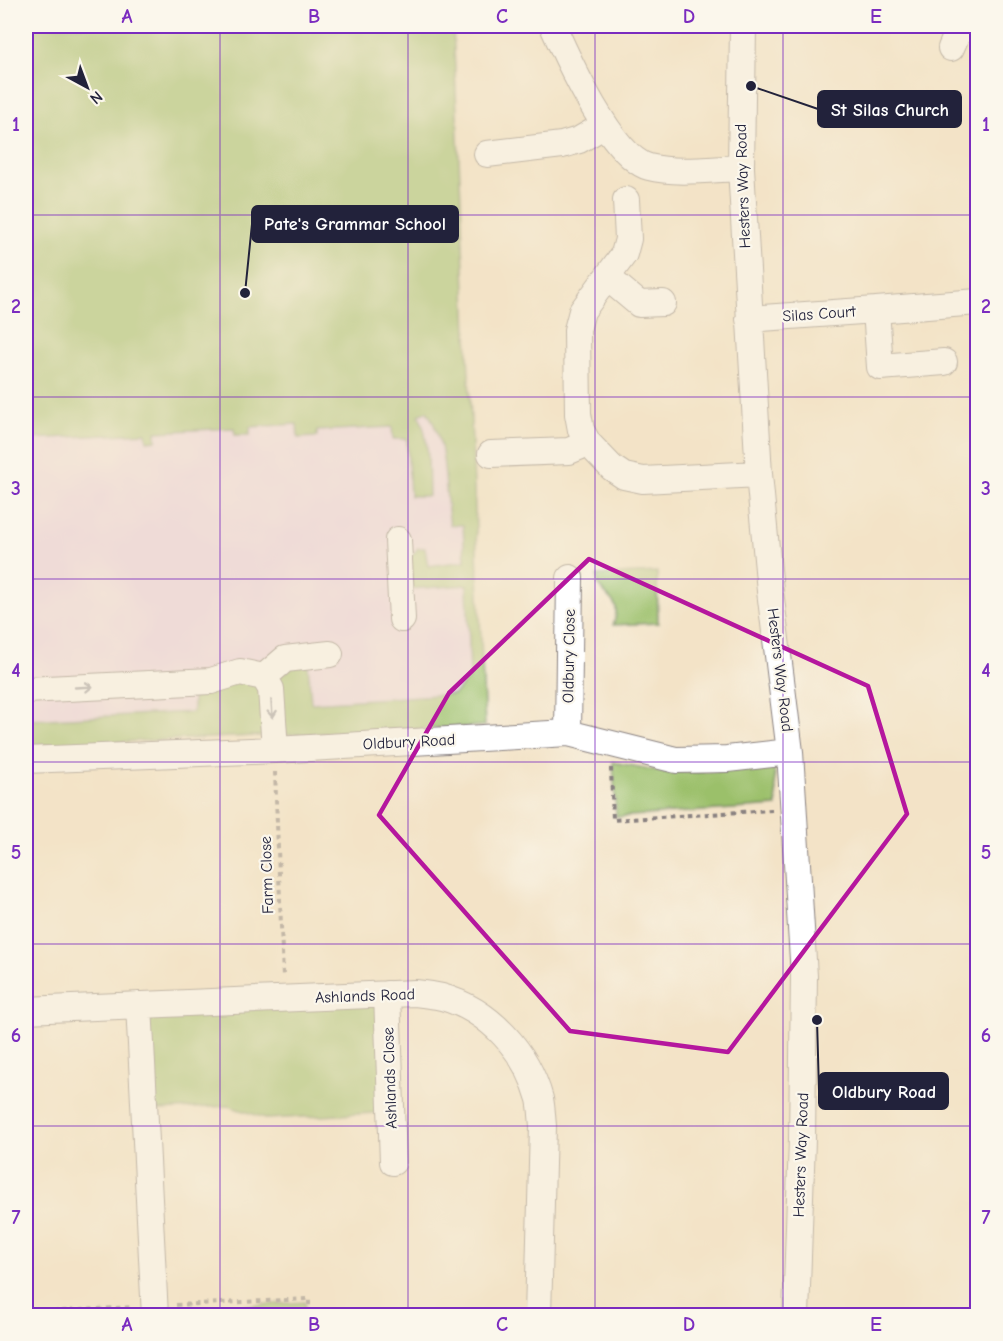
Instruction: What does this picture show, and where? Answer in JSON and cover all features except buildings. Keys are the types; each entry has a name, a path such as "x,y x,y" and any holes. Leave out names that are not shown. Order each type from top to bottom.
{"street":[{"path":"553,26 566,55 605,124 624,152 637,163 666,169 741,168"},
{"name":"Hesters Way Road","path":"743,26 741,168 749,319 759,474 770,591 790,752 804,976 802,1139 795,1316"},
{"path":"951,48 957,34 966,26"},
{"path":"487,154 562,145 579,140 605,124"},
{"path":"626,200 628,239 624,254 582,311 577,330 580,430 588,443 612,468 624,476 643,480 759,474"},
{"path":"608,278 639,304 663,303"},
{"path":"876,310 978,302"},
{"name":"Silas Court","path":"749,319 876,310 880,367 944,362"},
{"path":"491,454 569,451 588,443"},
{"path":"398,540 402,619"},
{"name":"Oldbury Close","path":"568,733 570,578"},
{"path":"264,677 285,659 330,654"},
{"path":"26,690 211,681 240,672 264,677 271,689 275,750"},
{"name":"Oldbury Road","path":"26,760 275,750 568,733 676,760 727,759 790,752"},
{"name":"Ashlands Road","path":"26,1010 415,993 443,997 471,1009 496,1027 519,1052 540,1101 543,1126 538,1316"},
{"name":"Ashlands Close","path":"387,994 393,1162"},
{"path":"139,1005 154,1311"}],"path":[{"path":"609,744 613,820 794,809"},
{"name":"Farm Close","path":"275,750 284,999"},
{"path":"26,1313 154,1311 309,1299 309,1316"}],"highlighted area":[{"path":"589,559 868,686 907,814 728,1052 570,1031 379,815 449,693"}],"shaded area":[{"path":"26,26 453,26 485,726 26,746"}],"green space":[{"path":"26,26 453,26 485,726 26,746 26,720 193,712 193,693 294,664 308,664 311,703 454,694 470,677 467,585 411,589 409,559 418,548 425,548 428,566 465,561 463,525 450,525 442,452 434,424 427,411 419,415 427,444 429,496 410,496 407,439 393,439 392,427 317,431 317,437 298,438 297,424 250,427 250,435 235,435 234,428 156,432 156,440 147,441 146,433 31,439 31,436 26,436"},
{"path":"657,572 658,623 613,625 615,606 598,585 597,575"},
{"path":"613,762 665,772 704,772 774,766 777,806 616,817"},
{"path":"387,994 392,1112 268,1119 228,1106 144,1111 139,1005"},
{"path":"305,1302 305,1315 171,1315 171,1310"}],"place":[{"name":"St Silas Church","path":"751,86"},
{"name":"Pate's Grammar School","path":"245,293"},
{"name":"Oldbury Road","path":"817,1020"}]}
